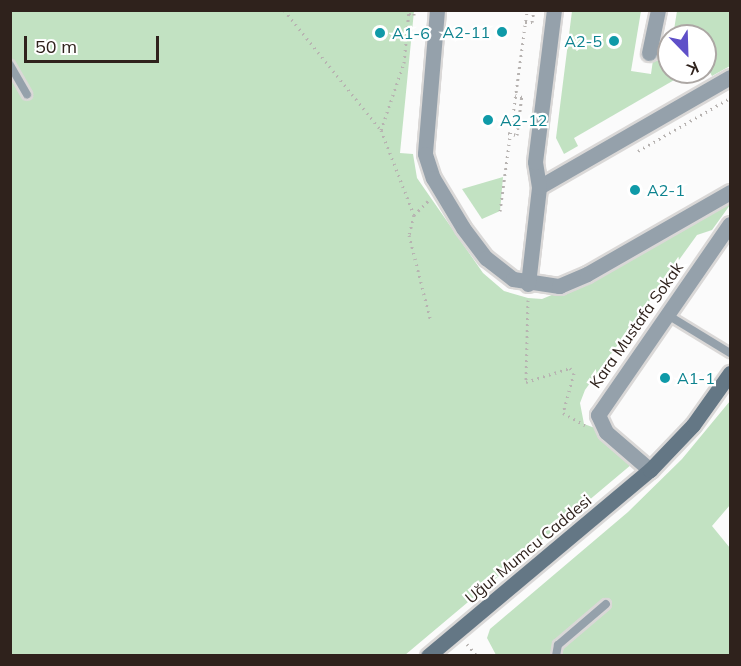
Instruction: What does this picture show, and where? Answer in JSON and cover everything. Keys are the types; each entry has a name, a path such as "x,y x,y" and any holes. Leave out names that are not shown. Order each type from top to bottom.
{"street":[{"path":"437,10 425,154 439,189 477,248 513,279 528,284 559,286 587,274 730,192"},
{"path":"528,284 539,187 535,162 554,10"},
{"path":"649,53 658,10"},
{"path":"539,187 730,77"},
{"name":"Kara Mustafa Sokak","path":"606,432 600,423 601,406 730,224"},
{"name":"Uğur Mumcu Caddesi","path":"428,656 650,471 693,425 730,373"},
{"path":"606,432 650,471"}],"lane":[{"path":"10,65 27,95"},
{"path":"666,314 730,353"},
{"path":"556,656 558,645 606,604"}],"path":[{"path":"284,10 381,130 414,215"},
{"path":"381,130 404,63 409,12 414,15 414,10"},
{"path":"500,211 508,133 527,10"},
{"path":"525,22 532,22 534,10"},
{"path":"393,36 406,37"},
{"path":"508,133 517,135 522,97 514,95"},
{"path":"430,318 408,235 414,215 439,189"},
{"path":"528,284 526,382 570,368 574,373 563,413 606,432"},
{"path":"467,644 477,656"}],"green space":[{"path":"10,11 414,11 400,153 413,154 417,178 483,273 504,291 528,298 542,299 595,277 730,199 730,205 712,230 697,235 585,390 580,403 584,424 606,432 638,459 405,655 11,655"},
{"path":"572,11 641,11 631,71 651,74 653,60 657,61 657,84 667,84 574,138 578,146 564,154 556,138"},
{"path":"677,11 730,11 730,66 717,73 717,24 675,24"},
{"path":"503,177 500,211 482,219 462,189"},
{"path":"730,401 730,505 712,526 730,548 730,655 496,655 487,638 490,629 628,512 682,459"}],"place":[{"name":"A2-11","path":"502,32"},
{"name":"A1-6","path":"380,33"},
{"name":"A2-5","path":"614,41"},
{"name":"A2-12","path":"488,120"},
{"name":"A2-1","path":"635,190"},
{"name":"A1-1","path":"665,378"}]}
